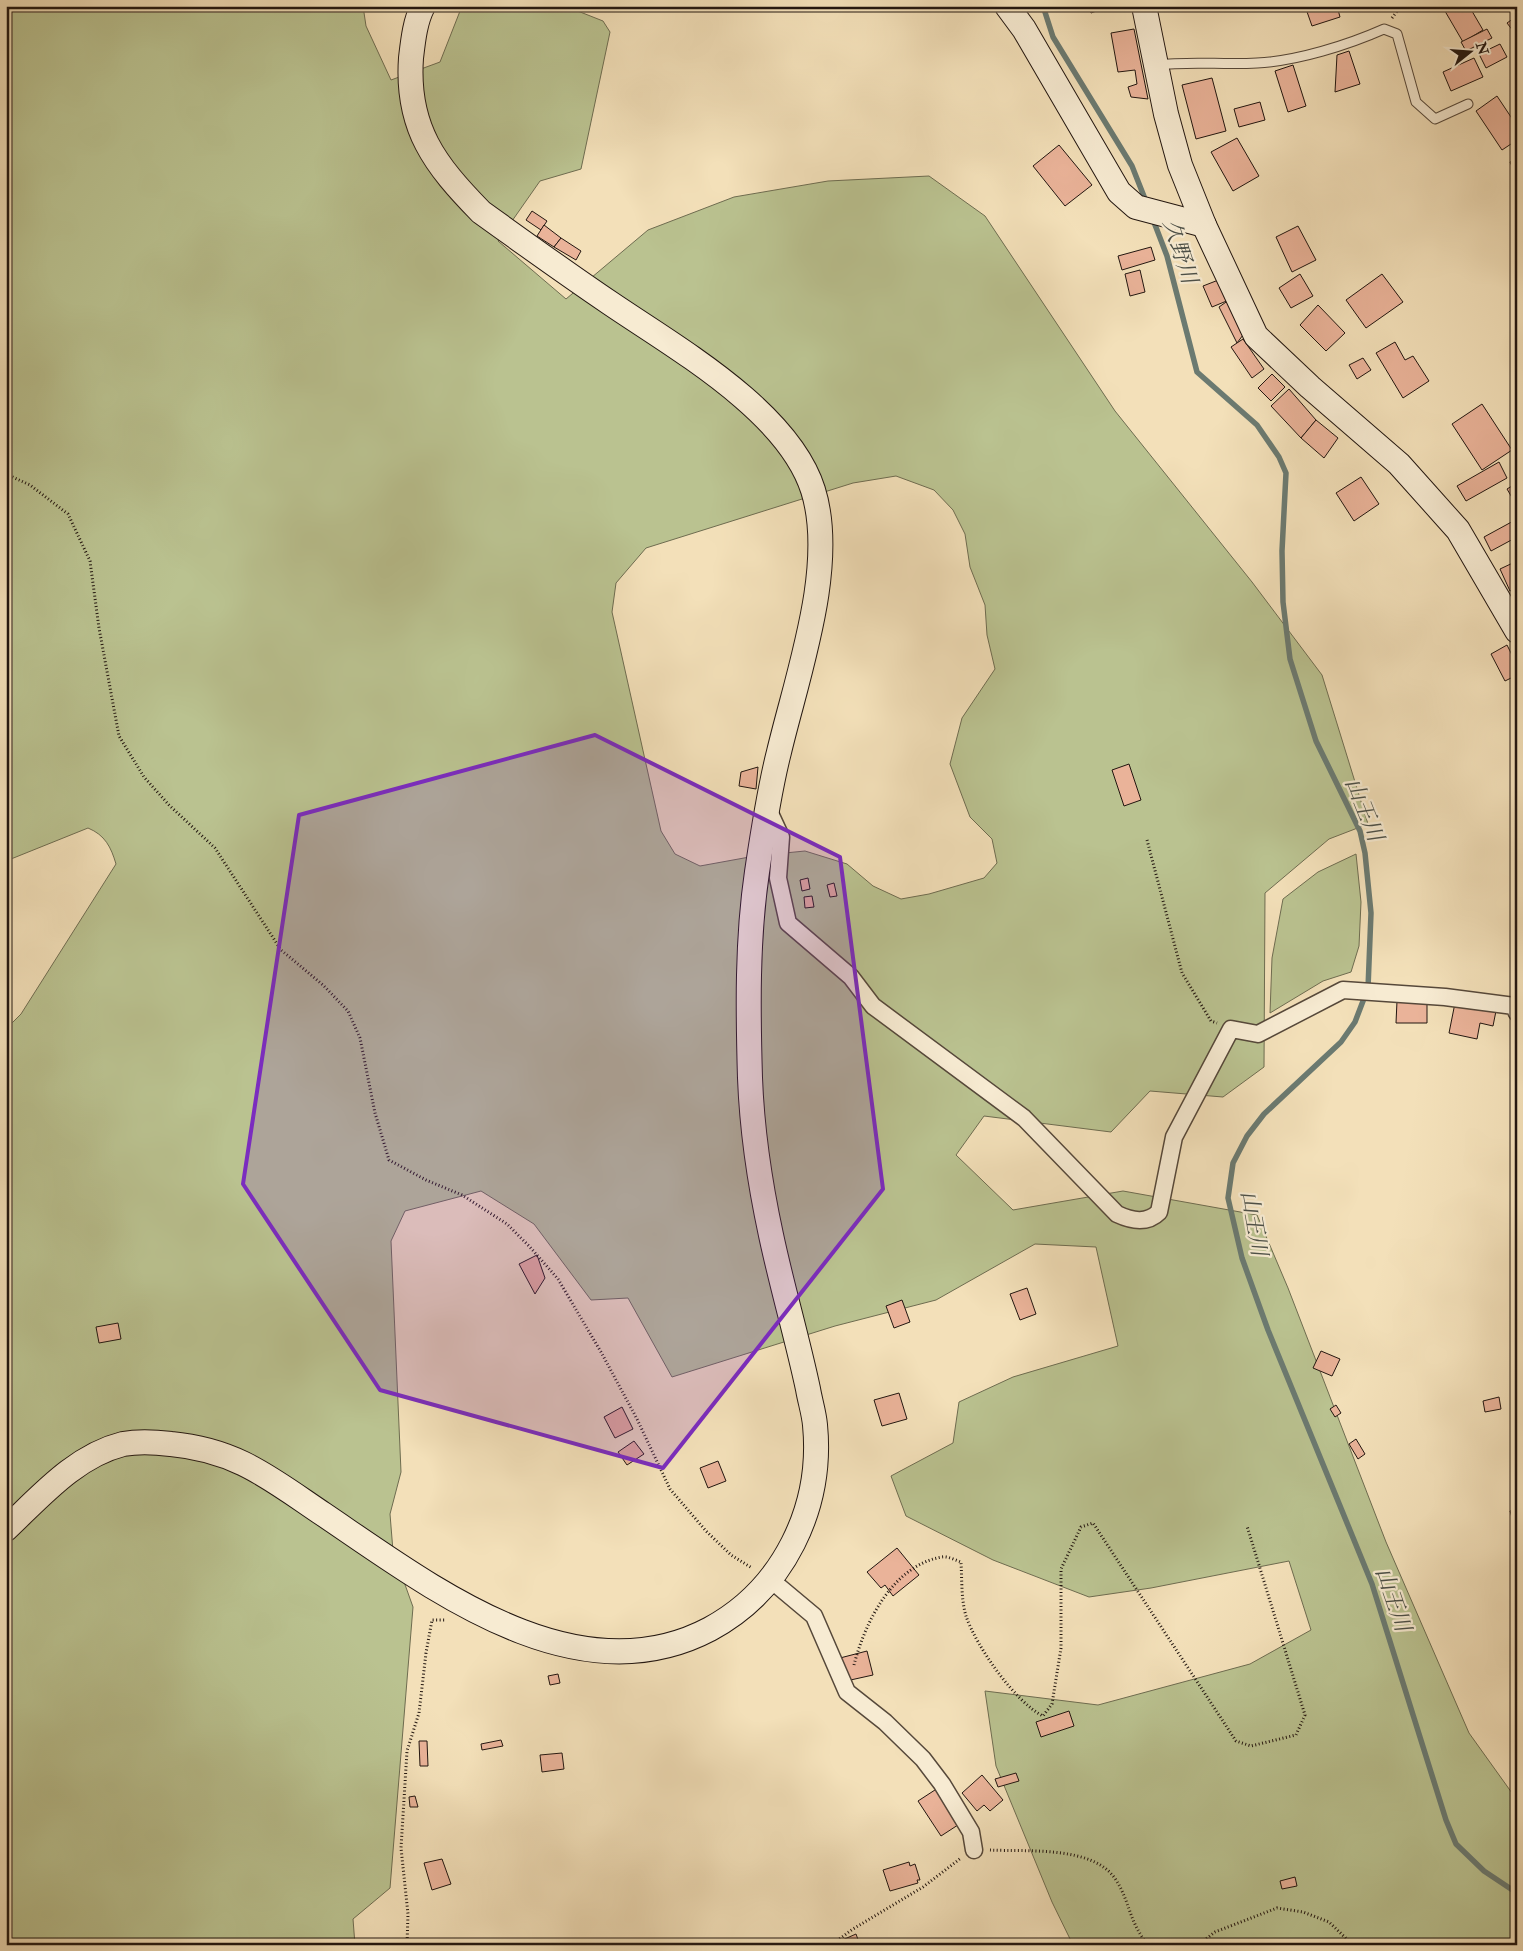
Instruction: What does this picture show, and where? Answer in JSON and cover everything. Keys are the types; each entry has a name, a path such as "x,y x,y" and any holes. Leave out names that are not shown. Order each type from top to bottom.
{"street":[{"path":"6,1529 58,1478 121,1445 146,1442 215,1450 259,1470 418,1578 507,1625 544,1640 584,1650 638,1650 692,1638 741,1610 771,1580 794,1543 811,1501 815,1426 798,1343 771,1235 758,1161 750,1087 749,1002 756,876 776,761 813,613 820,552 819,523 813,491 802,465 787,440 741,396 481,212 447,177 432,155 419,126 413,100 410,76 412,42 423,6"},
{"path":"1007,6 1024,30 1119,192 1136,206 1204,225"},
{"path":"1144,6 1166,114 1180,165 1204,225 1256,336 1310,388 1399,464 1458,530 1517,631"},
{"path":"768,809 781,836 778,878 788,923 851,977 873,1006 1024,1118 1118,1214 1133,1221 1152,1219 1159,1212 1174,1137 1231,1029 1258,1034 1344,990 1397,993 1514,1006 1517,1013"},
{"path":"771,1580 814,1616 847,1692 886,1722 923,1759 942,1784 971,1832 974,1850"}],"lane":[{"path":"1155,65 1260,63 1300,56 1365,38 1384,29 1398,34 1416,102 1435,119 1468,104"}],"path":[{"path":"6,474 30,485 68,514 90,561 119,736 144,778 169,805 215,848 280,950 323,984 348,1011 360,1038 375,1113 389,1160 426,1180 462,1195 507,1224 529,1246 558,1279 602,1352 637,1419 670,1489 706,1532 731,1555 771,1580"},
{"path":"1147,840 1182,973 1211,1021 1231,1029"},
{"path":"847,1692 858,1649 881,1600 912,1568 944,1556 961,1562 966,1616 985,1655 1030,1709 1043,1716 1052,1704 1061,1648 1061,1569 1081,1527 1093,1523 1236,1741 1251,1746 1296,1736 1305,1715 1247,1526"},
{"path":"407,1945 408,1914 401,1848 408,1751 419,1713 432,1620 454,1620"},
{"path":"831,1945 852,1929 923,1887 944,1869 974,1850 1075,1854 1102,1865 1116,1880 1137,1931 1148,1945"},
{"path":"1198,1945 1215,1932 1277,1908 1303,1912 1329,1922 1353,1945"}],"highlighted area":[{"path":"595,735 840,857 883,1189 663,1468 380,1390 243,1184 299,815"}],"green space":[{"path":"6,6 363,6 366,26 391,80 440,62 462,6 565,6 603,21 610,32 581,169 540,181 498,241 566,299 648,230 734,197 828,181 929,176 985,216 1115,411 1252,582 1322,675 1368,824 1329,839 1265,893 1264,1067 1223,1097 1150,1091 1111,1132 984,1116 956,1155 1013,1210 1123,1191 1257,1215 1288,1288 1386,1542 1469,1733 1517,1800 1517,1945 1073,1945 1052,1902 996,1766 985,1691 1098,1705 1250,1664 1311,1630 1289,1561 1151,1588 1089,1597 993,1560 906,1516 891,1476 953,1443 959,1402 1013,1377 1118,1346 1096,1247 1035,1244 936,1300 835,1326 672,1377 628,1298 591,1300 534,1224 481,1191 405,1211 391,1241 401,1472 390,1514 393,1551 413,1607 390,1888 353,1919 355,1945 6,1945 6,1029 21,1014 116,864 112,852 103,838 88,828 6,861","holes":["896,476 934,490 953,510 965,534 970,567 985,605 987,635 995,669 962,718 950,764 970,817 992,839 997,863 984,878 929,894 901,899 873,886 847,864 805,851 755,856 700,866 675,854 661,831 612,612 616,583 646,548 853,483"]},
{"path":"1356,854 1361,902 1359,946 1351,972 1323,981 1270,1013 1272,958 1283,899 1318,872"}],"building":[{"path":"1088,6 1110,6 1091,13"},
{"path":"1305,6 1337,6 1340,17 1312,26"},
{"path":"1442,6 1469,6 1483,30 1463,42"},
{"path":"1517,16 1517,36 1507,23"},
{"path":"1134,29 1148,99 1131,97 1128,87 1137,84 1135,70 1118,72 1111,33"},
{"path":"1487,29 1492,38 1466,51 1461,42"},
{"path":"1500,44 1507,57 1486,68 1479,54"},
{"path":"1349,51 1360,84 1335,92 1337,55"},
{"path":"1474,58 1483,77 1451,91 1443,72"},
{"path":"1293,65 1306,106 1288,112 1275,71"},
{"path":"1212,78 1226,131 1196,139 1182,85"},
{"path":"1497,96 1517,126 1517,140 1502,150 1476,111"},
{"path":"1260,102 1265,120 1239,127 1234,109"},
{"path":"1237,138 1259,176 1233,191 1211,152"},
{"path":"1059,145 1092,185 1065,206 1033,166"},
{"path":"1517,159 1517,177 1510,162"},
{"path":"532,211 547,221 541,230 526,220"},
{"path":"544,225 561,238 554,247 537,236"},
{"path":"1298,226 1316,260 1292,272 1276,237"},
{"path":"561,238 581,251 576,260 554,247"},
{"path":"1151,247 1155,260 1122,270 1118,256"},
{"path":"1140,270 1145,292 1130,296 1125,274"},
{"path":"1300,274 1313,296 1291,308 1279,288"},
{"path":"1382,274 1403,302 1366,328 1346,300"},
{"path":"1221,279 1229,300 1212,307 1203,286"},
{"path":"1229,300 1246,331 1237,343 1219,307"},
{"path":"1318,305 1345,333 1326,351 1300,325"},
{"path":"1243,339 1264,369 1252,378 1231,347"},
{"path":"1395,342 1405,360 1413,356 1429,381 1403,398 1376,353"},
{"path":"1363,358 1371,370 1357,379 1349,365"},
{"path":"1272,374 1285,387 1271,401 1258,388"},
{"path":"1289,389 1316,420 1301,438 1271,406"},
{"path":"1482,404 1512,450 1482,470 1452,424"},
{"path":"1316,420 1338,438 1324,458 1301,438"},
{"path":"1499,462 1507,478 1466,501 1457,486"},
{"path":"1361,477 1379,504 1354,521 1336,493"},
{"path":"1517,483 1517,506 1507,489"},
{"path":"1517,519 1517,537 1491,551 1484,537"},
{"path":"1517,561 1517,587 1510,591 1500,569"},
{"path":"1507,645 1517,665 1517,675 1505,681 1491,654"},
{"path":"1129,764 1141,800 1124,806 1112,770"},
{"path":"758,767 756,789 739,786 741,772"},
{"path":"808,878 810,889 802,891 800,880"},
{"path":"834,883 837,896 830,897 827,885"},
{"path":"812,896 814,907 805,908 804,897"},
{"path":"1397,1001 1427,1002 1427,1023 1396,1023"},
{"path":"1455,1003 1496,1011 1493,1026 1480,1023 1477,1039 1449,1033"},
{"path":"1517,1203 1517,1214 1511,1208"},
{"path":"537,1255 545,1278 535,1294 519,1264"},
{"path":"1027,1288 1036,1314 1020,1320 1010,1294"},
{"path":"902,1300 910,1322 894,1328 886,1306"},
{"path":"118,1323 121,1339 99,1343 96,1327"},
{"path":"1321,1351 1340,1359 1332,1376 1313,1368"},
{"path":"899,1393 907,1419 882,1426 874,1400"},
{"path":"1499,1397 1501,1409 1485,1412 1483,1401"},
{"path":"1336,1405 1341,1413 1335,1417 1330,1409"},
{"path":"622,1407 633,1429 615,1438 604,1417"},
{"path":"1356,1439 1365,1454 1358,1459 1349,1444"},
{"path":"634,1441 644,1454 627,1465 618,1452"},
{"path":"718,1461 726,1481 708,1488 700,1468"},
{"path":"1517,1509 1517,1523 1514,1524 1510,1511"},
{"path":"897,1548 919,1575 893,1596 885,1585 881,1588 867,1572"},
{"path":"867,1651 873,1675 846,1681 840,1658"},
{"path":"558,1674 560,1683 550,1685 548,1676"},
{"path":"1069,1711 1074,1726 1041,1737 1036,1722"},
{"path":"501,1740 503,1746 482,1750 481,1744"},
{"path":"419,1741 427,1741 428,1766 420,1766"},
{"path":"562,1753 564,1769 542,1772 540,1755"},
{"path":"1016,1773 1019,1781 998,1787 995,1779"},
{"path":"982,1775 1003,1800 990,1811 984,1805 977,1811 962,1793"},
{"path":"938,1788 961,1823 941,1836 918,1801"},
{"path":"415,1796 418,1807 410,1807 409,1797"},
{"path":"442,1859 451,1884 432,1890 424,1863"},
{"path":"909,1862 910,1866 915,1864 920,1880 917,1880 918,1883 890,1891 883,1870"},
{"path":"1295,1877 1297,1886 1282,1889 1280,1881"},
{"path":"856,1934 860,1945 831,1945"}],"waterway":[{"name":"久野川","path":"1043,6 1053,37 1132,166 1147,204"},
{"name":"山王川","path":"1152,217 1167,256 1197,372 1257,425 1279,457 1286,473 1282,551 1283,602 1290,659 1316,741 1360,831 1365,853 1371,913 1368,988 1355,1022 1341,1042 1264,1114 1247,1136 1233,1163 1228,1198 1242,1258 1268,1330 1372,1584 1446,1820 1456,1844 1484,1871 1517,1893"}]}
